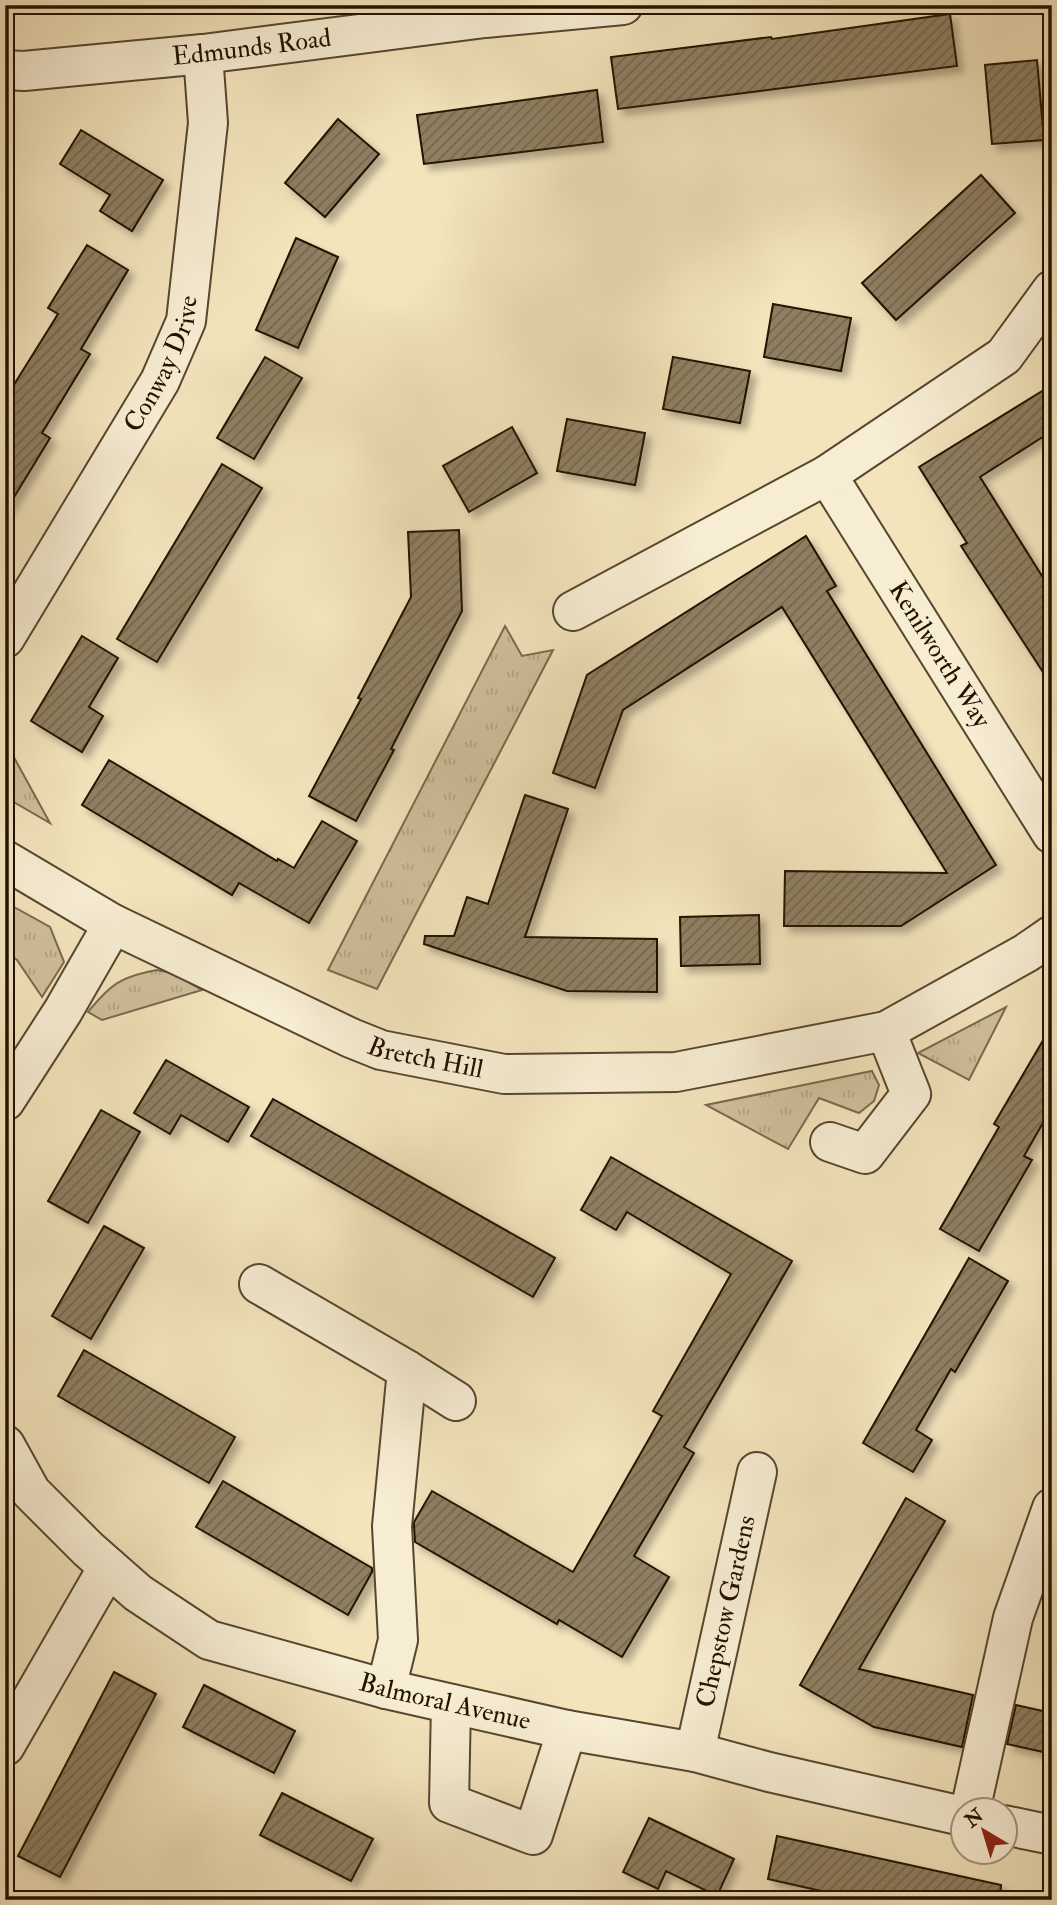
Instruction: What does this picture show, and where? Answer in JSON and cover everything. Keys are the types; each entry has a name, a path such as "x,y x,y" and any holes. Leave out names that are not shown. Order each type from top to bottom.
{"street":[{"name":"Edmunds Road","path":"5,70 24,71 203,54 484,11 623,5"},
{"name":"Conway Drive","path":"5,638 160,381 186,321 208,123 203,54"},
{"path":"573,611 827,475 1004,356 1052,290"},
{"name":"Kenilworth Way","path":"827,475 1052,834"},
{"name":"Bretch Hill","path":"5,860 113,924 381,1050 503,1074 676,1072 886,1031 1026,953 1052,935"},
{"path":"5,1101 63,1011 113,924"},
{"path":"830,1142 865,1154 911,1094 886,1031"},
{"path":"259,1284 456,1401"},
{"path":"386,1689 398,1640 391,1526 407,1370"},
{"name":"Balmoral Avenue","path":"5,1445 30,1492 108,1567 138,1593 209,1640 386,1689 567,1730 695,1752 769,1772 948,1813"},
{"name":"Chepstow Gardens","path":"695,1752 757,1472"},
{"path":"973,1797 1013,1618 1052,1508"},
{"path":"5,1746 108,1567"},
{"path":"451,1704 449,1803 533,1835 567,1730"},
{"path":"1018,1828 1052,1835"}],"green space":[{"path":"505,626 522,656 553,650 377,989 328,970"},
{"path":"5,741 50,823 5,797"},
{"path":"5,902 50,927 64,962 42,997 17,960 5,952"},
{"path":"157,970 172,973 202,990 102,1020 88,1012 117,983 134,975"},
{"path":"1006,1007 969,1080 918,1053"},
{"path":"872,1071 879,1085 874,1101 859,1113 819,1098 788,1149 706,1105"}],"building":[{"path":"950,14 957,66 618,109 611,57 772,39"},
{"path":"1037,60 1044,140 992,144 985,65"},
{"path":"597,90 603,142 424,164 417,115"},
{"path":"338,119 379,154 325,217 285,183"},
{"path":"81,130 163,180 132,231 100,211 110,195 60,164"},
{"path":"981,175 1015,213 896,320 862,283"},
{"path":"296,238 338,257 298,348 256,330"},
{"path":"87,245 128,270 81,349 90,354 42,433 50,438 5,512 5,399 58,314 48,308"},
{"path":"773,304 851,318 841,371 764,357"},
{"path":"265,357 302,378 254,459 217,438"},
{"path":"673,357 750,371 740,423 663,409"},
{"path":"1052,385 1052,431 980,477 1052,592 1052,686 961,546 967,543 919,467"},
{"path":"567,419 645,433 635,485 557,471"},
{"path":"512,427 537,473 469,512 443,466"},
{"path":"222,464 262,488 157,662 117,639"},
{"path":"459,530 462,611 356,821 309,796 411,597 408,532"},
{"path":"806,536 836,586 827,591 996,865 901,926 784,926 785,871 947,873 782,607 623,710 595,788 553,773 587,675"},
{"path":"82,636 118,658 89,707 103,716 82,752 31,721"},
{"path":"109,760 277,861 278,859 294,868 322,821 357,841 309,923 239,883 232,895 82,805"},
{"path":"525,795 568,809 525,937 657,939 657,992 567,991 424,944 425,936 454,936 467,897 488,904"},
{"path":"759,915 760,964 681,966 680,917"},
{"path":"1052,1025 1052,1107 1024,1156 1032,1160 979,1251 940,1229 999,1127 994,1124"},
{"path":"166,1060 249,1107 228,1142 181,1115 170,1134 134,1113"},
{"path":"273,1099 555,1258 533,1297 251,1136"},
{"path":"101,1110 140,1132 88,1223 48,1201"},
{"path":"611,1157 792,1261 684,1447 694,1453 634,1556 669,1577 622,1657 559,1620 557,1624 415,1542 414,1526 432,1491 573,1572 662,1416 653,1411 731,1274 627,1212 616,1230 581,1210"},
{"path":"104,1226 144,1248 91,1339 52,1316"},
{"path":"969,1258 1008,1281 955,1372 951,1369 916,1430 932,1440 913,1472 863,1443"},
{"path":"84,1350 235,1437 209,1483 58,1396"},
{"path":"223,1481 372,1568 348,1615 196,1527"},
{"path":"906,1498 945,1521 859,1669 973,1695 962,1747 874,1727 800,1685"},
{"path":"114,1672 156,1694 60,1877 18,1856"},
{"path":"204,1685 295,1731 274,1773 183,1727"},
{"path":"1016,1705 1052,1713 1052,1754 1007,1744"},
{"path":"282,1793 373,1839 351,1881 260,1835"},
{"path":"649,1818 734,1859 717,1896 666,1871 658,1889 623,1872"},
{"path":"777,1836 1001,1885 1000,1900 861,1900 768,1879"}]}
